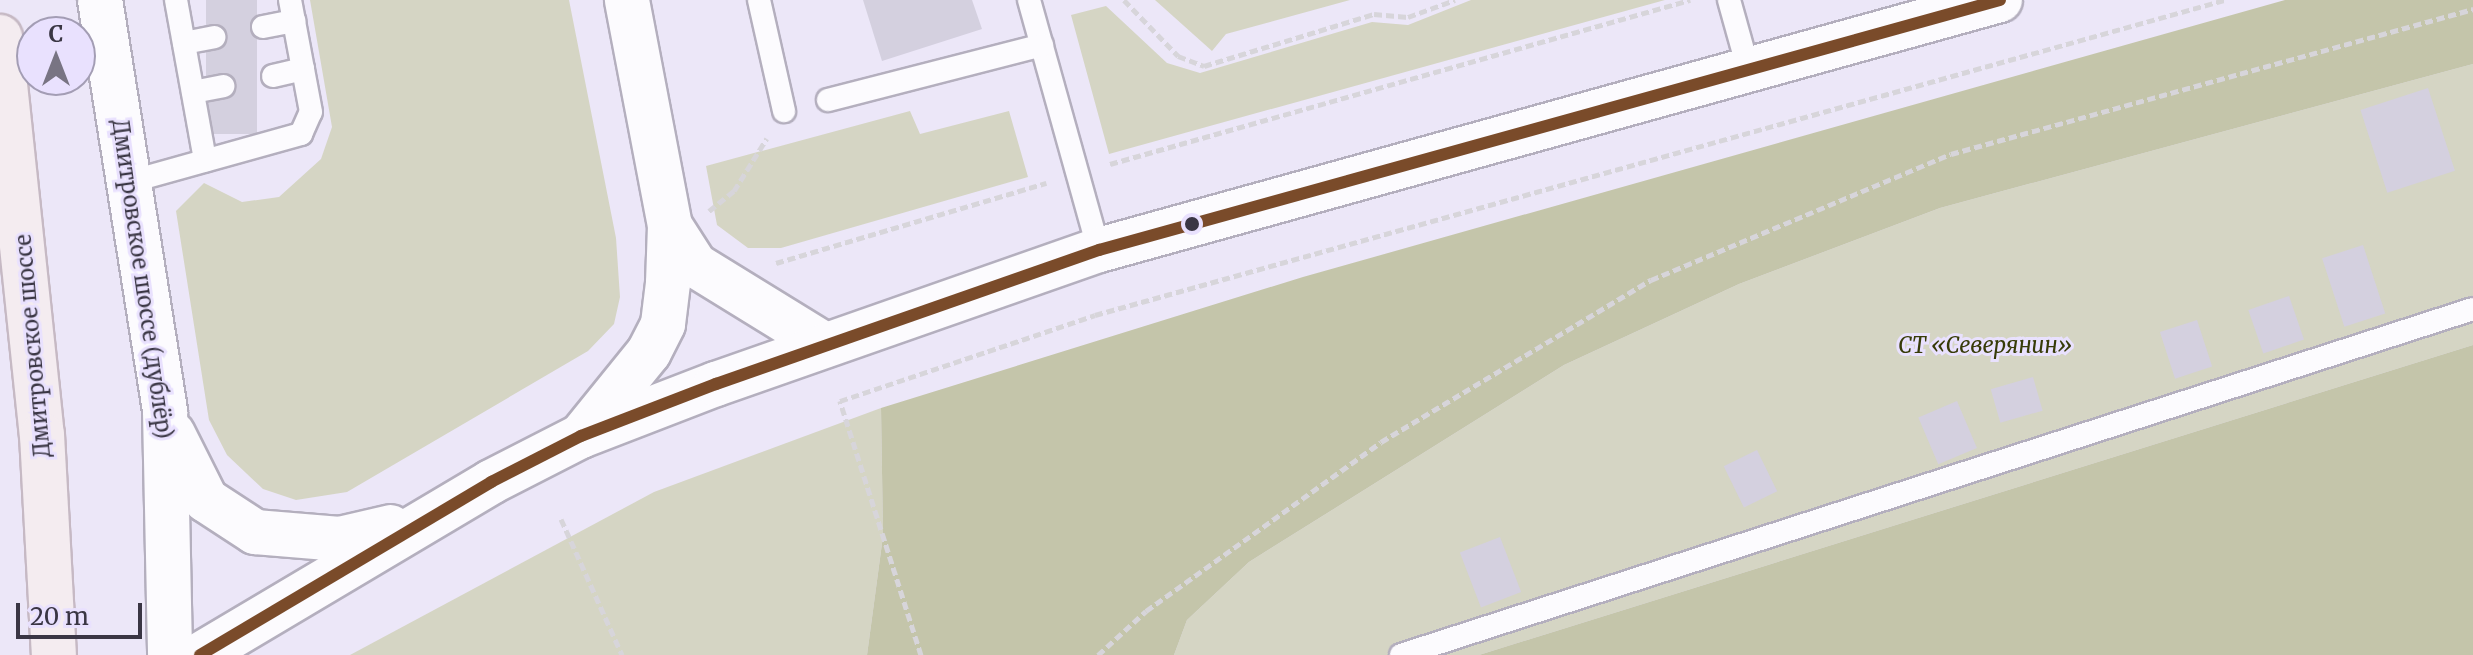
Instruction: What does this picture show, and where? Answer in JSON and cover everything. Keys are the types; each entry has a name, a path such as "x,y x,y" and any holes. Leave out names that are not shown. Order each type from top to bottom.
{"highway":[{"name":"Дмитровское шоссе","path":"0,37 42,435 54,655"}],"street":[{"name":"Дмитровское шоссе (дублёр)","path":"100,0 165,412 170,655"},
{"path":"627,0 687,220 695,265 825,345"},
{"path":"200,655 421,520 581,436 825,345 1099,250 2000,0"},
{"path":"581,436 620,393 663,324 687,220"},
{"path":"165,412 183,464 206,500 255,532 340,539 421,520"}],"lane":[{"path":"176,0 205,160"},
{"path":"759,0 784,111"},
{"path":"1029,0 1099,250"},
{"path":"1729,0 1748,68"},
{"path":"129,182 301,134 311,112 292,10 263,27"},
{"path":"184,43 214,37"},
{"path":"828,100 1042,45"},
{"path":"273,76 303,69"},
{"path":"193,92 223,86"},
{"path":"1401,655 2473,309"}],"path":[{"path":"1124,0 1178,56 1204,66 1374,14 1408,17 1455,0"},
{"path":"921,655 840,401 1095,315 2225,0"},
{"path":"1098,655 1158,602 1381,442 1651,280 1951,154 2473,9"},
{"path":"687,220 734,191 784,111"},
{"path":"561,519 622,655"}],"green space":[{"path":"310,0 569,0 616,238 620,297 614,324 588,351 347,492 296,500 263,489 227,455 209,420 176,211 204,183 242,202 279,197 321,159 332,127"},
{"path":"1155,0 1350,0 1226,34 1212,51"},
{"path":"1471,0 1665,0 1109,154 1071,15 1106,6 1167,63 1200,73 1372,22 1408,25"},
{"path":"2285,0 2473,0 2473,64 1940,208 1739,284 1564,365 1249,562 1187,620 1174,655 867,655 883,536 881,408 1303,277"},
{"name":"СТ «Северянин»","path":"2473,64 2473,345 1479,655 1174,655 1187,620 1249,562 1564,365 1739,284 1940,208"},
{"path":"910,111 920,134 1009,111 1028,177 781,248 748,248 717,225 706,166"},
{"path":"2473,345 2473,655 1479,655"},
{"path":"881,408 883,536 867,655 350,655 654,492"}],"building":[{"path":"206,0 257,0 257,134 206,134"},
{"path":"863,0 972,0 982,29 882,61"},
{"path":"2428,88 2455,171 2387,193 2360,110"},
{"path":"2363,245 2385,313 2344,327 2322,258"},
{"path":"2289,296 2304,339 2263,353 2248,310"},
{"path":"2197,320 2212,367 2175,379 2160,332"},
{"path":"2033,377 2043,411 2000,423 1991,389"},
{"path":"1957,401 1977,448 1938,464 1918,417"},
{"path":"1757,450 1777,491 1744,508 1724,466"},
{"path":"1500,537 1521,592 1481,607 1460,552"}],"transit line":[{"path":"200,655 491,482 581,436 716,384 1099,250 2000,0"}]}
